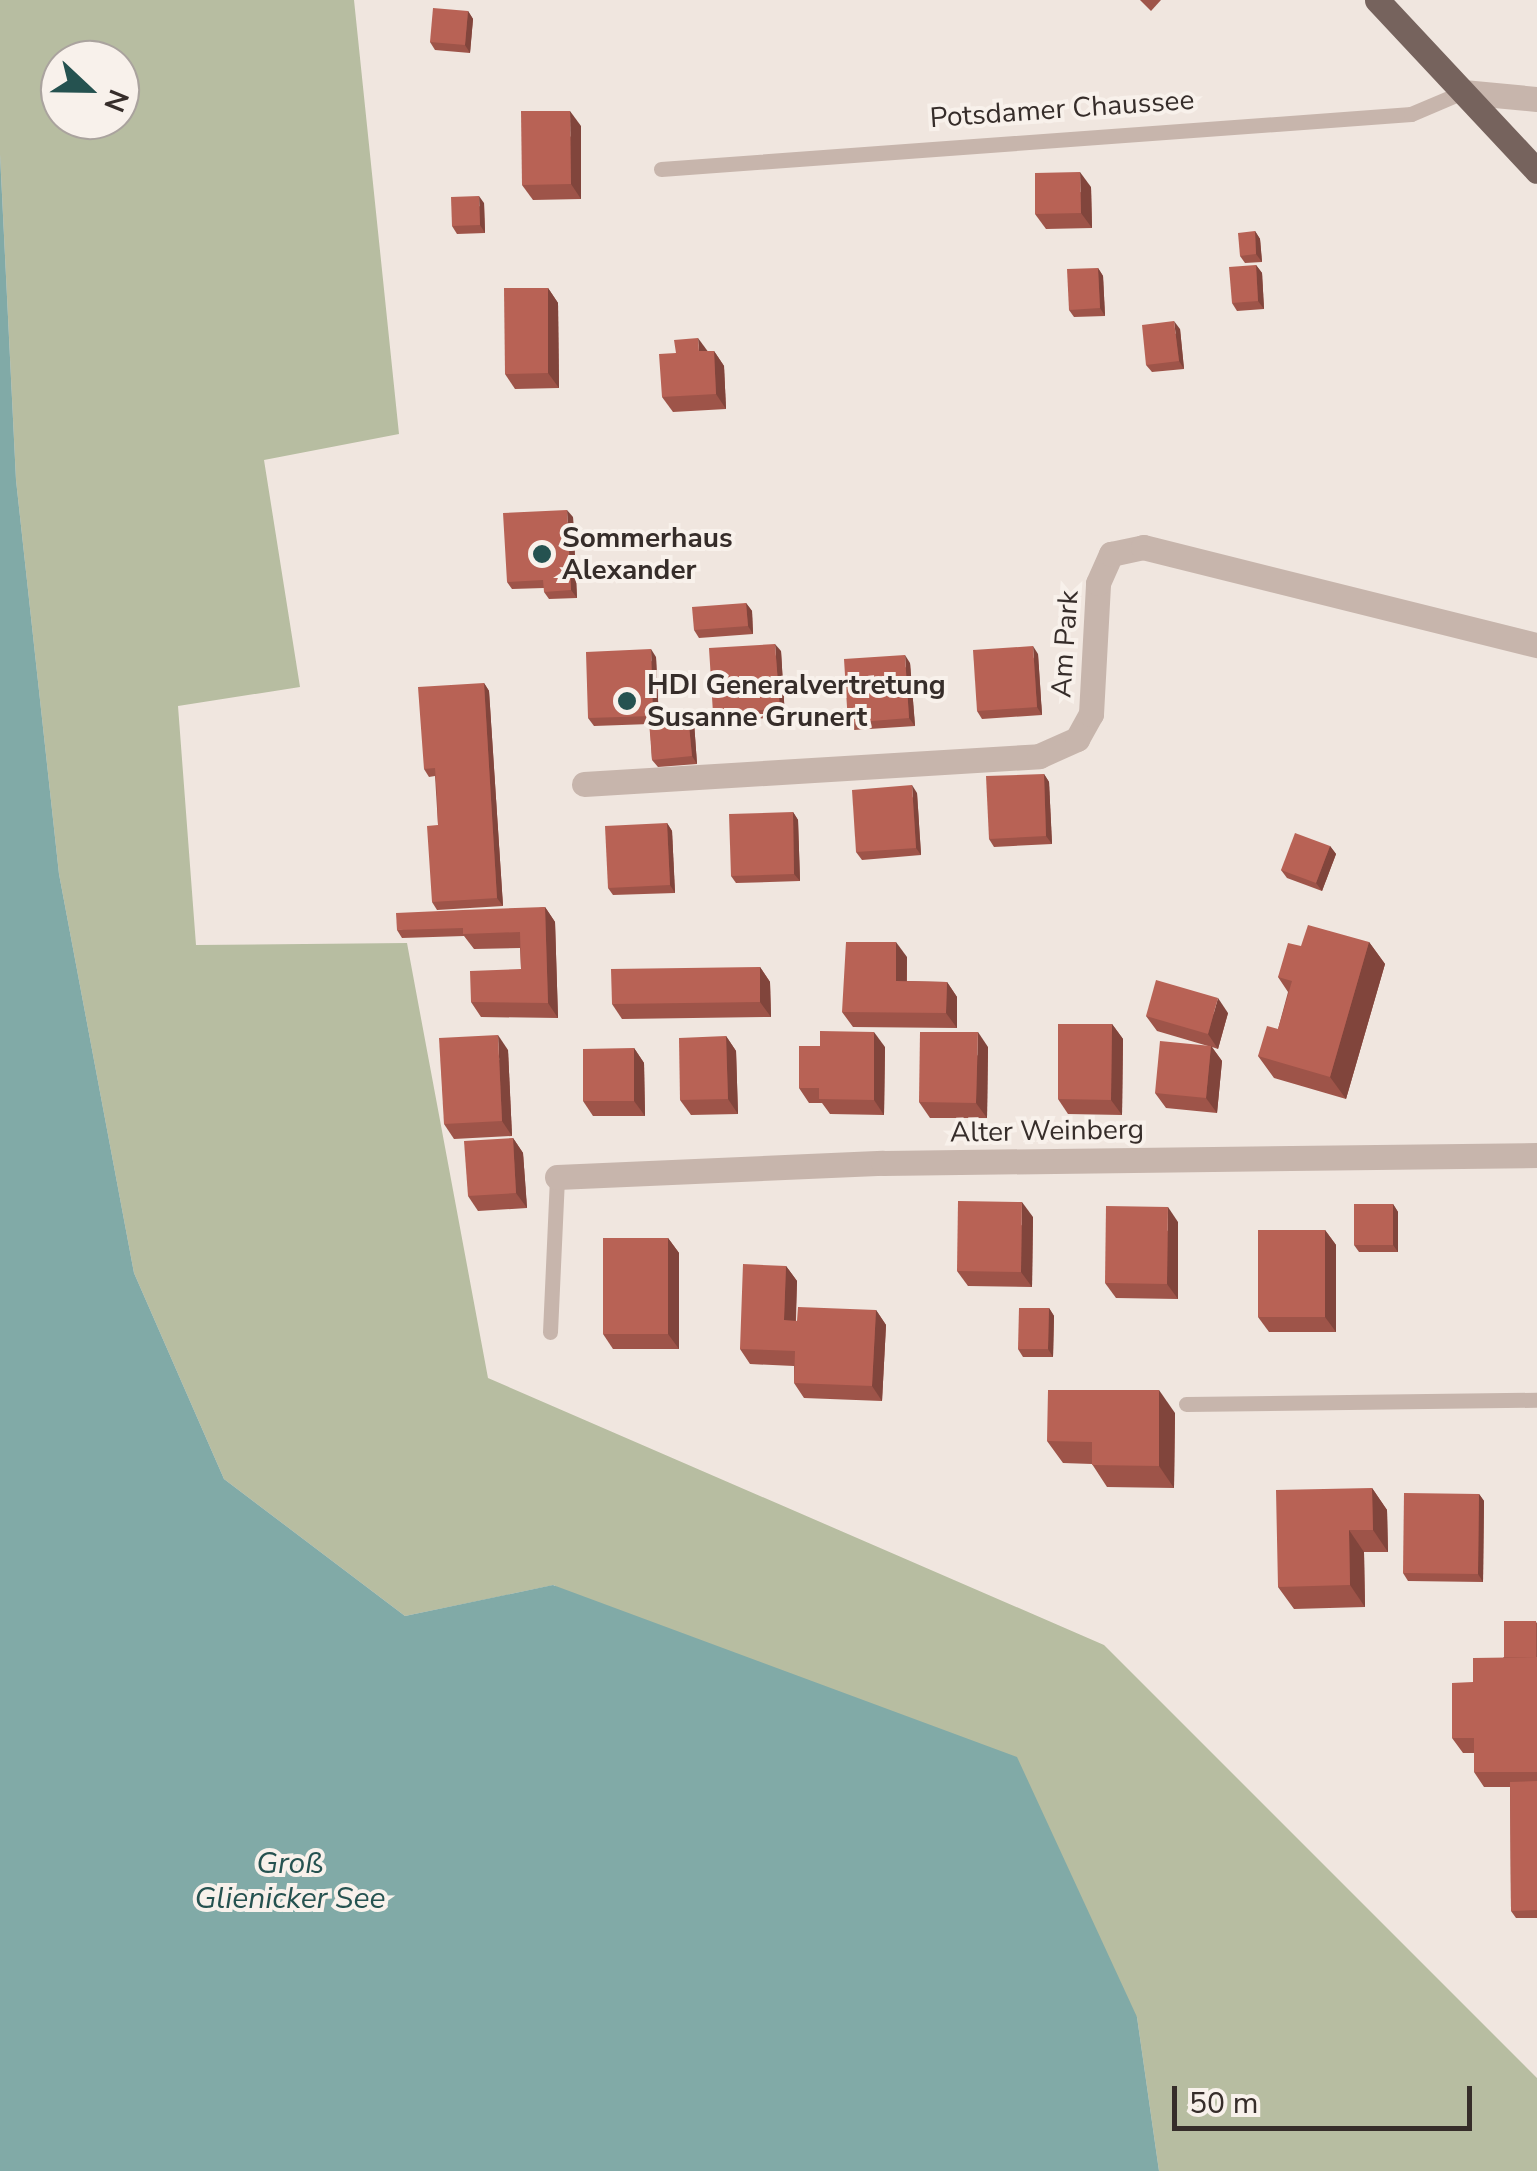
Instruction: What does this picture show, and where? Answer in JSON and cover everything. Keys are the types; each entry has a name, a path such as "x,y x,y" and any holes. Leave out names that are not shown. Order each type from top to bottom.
{"main road":[{"path":"1377,0 1537,171"}],"street":[{"path":"1463,92 1537,99"},
{"name":"Am Park","path":"584,784 1038,756 1077,739 1090,714 1098,583 1111,554 1143,547 1537,645"},
{"name":"Alter Weinberg","path":"557,1177 883,1163 1537,1155"}],"lane":[{"name":"Potsdamer Chaussee","path":"661,169 1411,114 1463,92"},
{"path":"550,1332 557,1177"},
{"path":"1186,1404 1537,1400"}],"green space":[{"path":"0,0 354,0 399,434 264,460 300,687 178,706 196,945 407,943 488,1378 1104,1645 1537,2078 1537,2171 1159,2171 1137,2017 554,1585 405,1616 224,1479 134,1273 59,874 16,480 0,154"}],"water":[{"name":"Groß Glienicker See","path":"0,154 16,480 59,874 134,1273 224,1479 405,1616 553,1585 1017,1757 1137,2017 1159,2171 0,2171"}],"building":[{"path":"433,8 468,11 465,45 430,42"},
{"path":"521,111 570,111 571,184 522,185"},
{"path":"1080,172 1081,213 1035,214 1035,173"},
{"path":"479,196 480,225 452,226 451,197"},
{"path":"1255,231 1256,254 1240,256 1238,233"},
{"path":"1256,265 1258,301 1232,303 1229,267"},
{"path":"1098,268 1100,308 1069,310 1067,269"},
{"path":"504,288 548,288 548,373 505,374"},
{"path":"1174,321 1179,361 1146,365 1142,325"},
{"path":"698,338 699,351 714,351 716,394 662,397 659,354 676,353 674,340"},
{"name":"Sommerhaus Alexander","path":"567,510 571,590 544,592 543,580 507,582 503,513"},
{"path":"746,603 748,626 694,630 692,607"},
{"path":"775,644 780,709 713,713 709,648"},
{"path":"1033,646 1037,707 977,711 973,650"},
{"path":"651,649 653,716 588,718 586,652"},
{"path":"905,655 909,718 848,723 844,659"},
{"path":"484,683 497,898 432,902 427,826 438,825 437,797 435,768 424,769 418,687"},
{"path":"688,715 692,756 652,760 649,721"},
{"path":"1044,774 1046,836 989,839 986,776"},
{"path":"912,785 916,848 856,852 852,790"},
{"path":"793,812 794,874 731,876 729,814"},
{"path":"667,823 670,885 608,888 605,826"},
{"path":"1295,833 1330,846 1316,883 1281,870"},
{"path":"545,907 548,1003 471,1002 470,971 521,969 520,932 463,934 463,910"},
{"path":"463,910 463,928 397,930 396,913"},
{"path":"1308,925 1369,942 1330,1077 1258,1056 1267,1026 1278,1029 1292,981 1278,977 1288,943 1301,946"},
{"path":"846,942 896,942 896,981 947,982 946,1013 842,1012"},
{"path":"760,967 760,1002 612,1004 611,969"},
{"path":"1156,980 1218,998 1208,1034 1146,1016"},
{"path":"1058,1024 1112,1024 1111,1100 1058,1099"},
{"path":"820,1031 874,1032 874,1100 819,1099 819,1088 799,1088 799,1046 820,1046"},
{"path":"920,1032 978,1032 976,1103 919,1102"},
{"path":"498,1035 502,1121 444,1124 439,1038"},
{"path":"726,1036 728,1099 680,1100 679,1038"},
{"path":"1160,1041 1211,1046 1206,1098 1155,1093"},
{"path":"634,1048 634,1101 583,1101 583,1049"},
{"path":"513,1138 516,1193 468,1196 464,1141"},
{"path":"958,1201 1022,1202 1021,1272 957,1271"},
{"path":"1354,1204 1393,1204 1393,1245 1354,1245"},
{"path":"1106,1206 1168,1207 1167,1284 1105,1283"},
{"path":"1258,1230 1325,1230 1325,1317 1258,1317"},
{"path":"603,1238 668,1238 668,1334 603,1334"},
{"path":"743,1264 786,1266 784,1320 797,1321 798,1307 876,1310 872,1386 794,1383 795,1351 740,1349"},
{"path":"1019,1308 1049,1308 1048,1349 1018,1349"},
{"path":"1048,1390 1159,1390 1159,1466 1092,1465 1092,1442 1047,1441"},
{"path":"1372,1488 1373,1530 1349,1530 1350,1585 1278,1587 1276,1490"},
{"path":"1404,1493 1479,1494 1478,1574 1403,1573"},
{"path":"1504,1621 1536,1621 1536,1657 1504,1657"},
{"path":"1537,1657 1537,1772 1474,1772 1474,1738 1452,1738 1452,1683 1473,1682 1473,1658"},
{"path":"1537,1781 1537,1910 1511,1911 1510,1782"}],"place":[{"name":"Sommerhaus Alexander","path":"542,554"},
{"name":"HDI Generalvertretung Susanne Grunert","path":"627,701"}]}
